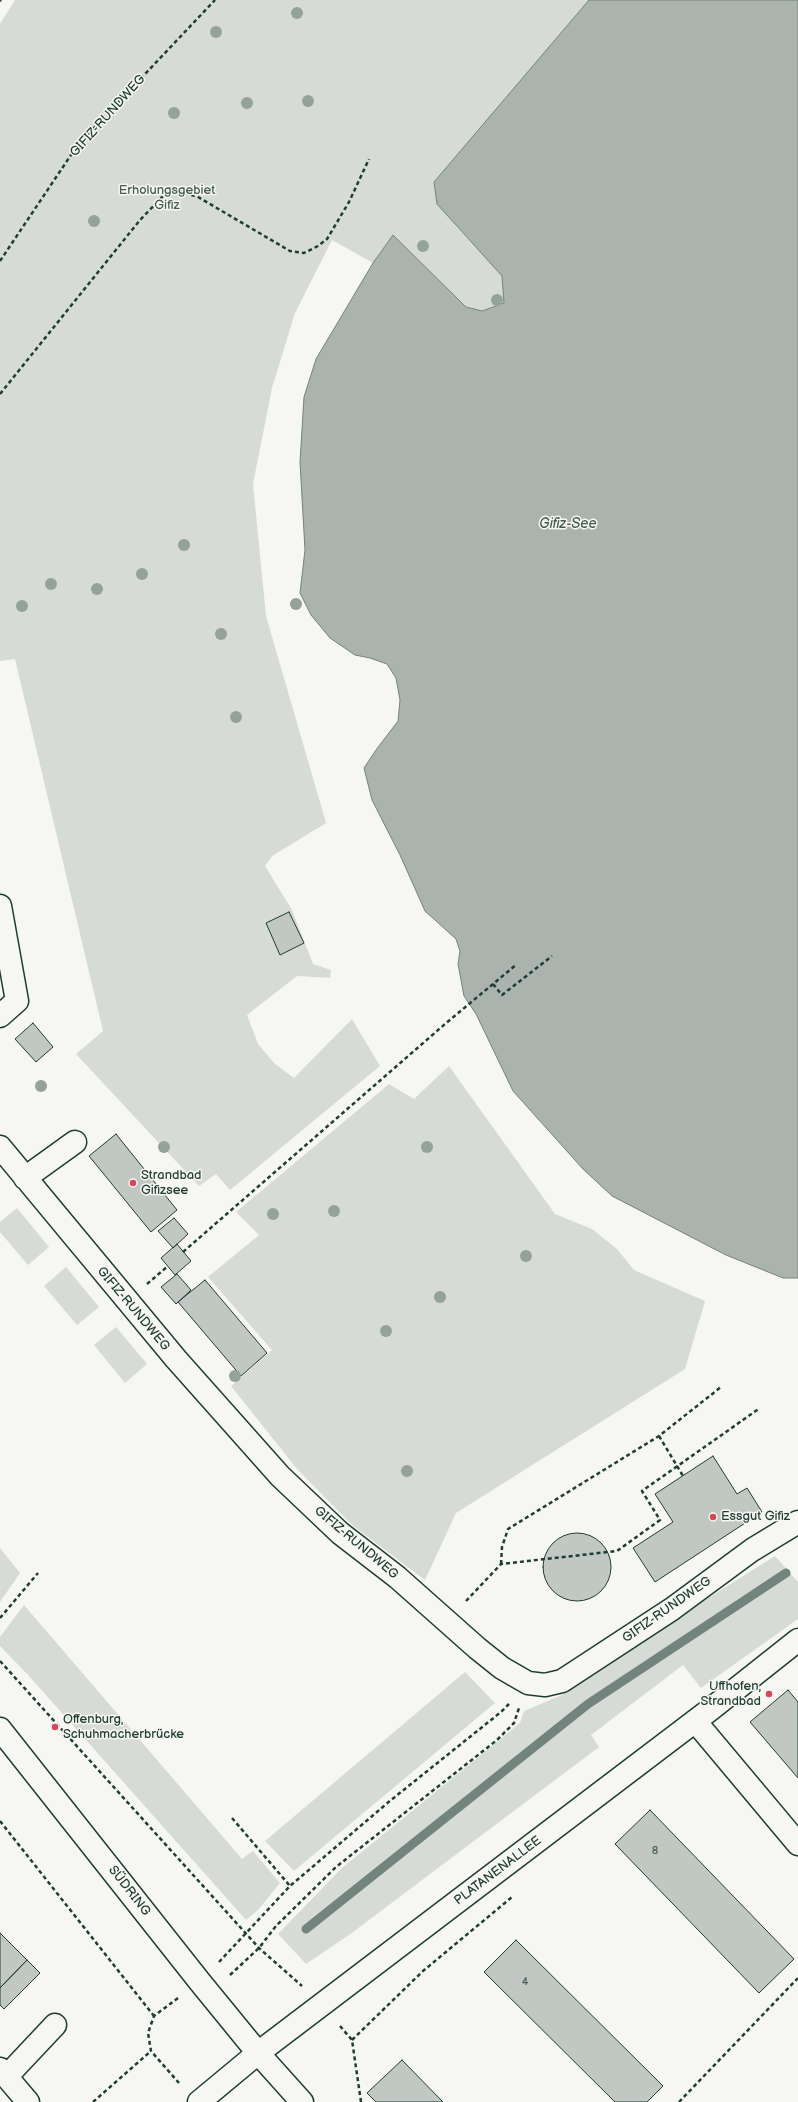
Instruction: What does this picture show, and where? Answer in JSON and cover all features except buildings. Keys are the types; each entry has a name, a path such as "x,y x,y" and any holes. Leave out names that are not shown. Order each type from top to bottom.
{"street":[{"path":"0,906 17,1001 0,1016"},
{"path":"25,1178 75,1142"},
{"name":"GIFIZ-RUNDWEG","path":"0,1147 176,1359 280,1476 340,1533 397,1577 446,1622 502,1668 528,1683 545,1685 562,1681 672,1609 752,1550 796,1527"},
{"name":"PLATANENALLEE","path":"199,2102 258,2053 695,1721 798,1640"},
{"path":"695,1721 798,1844"},
{"name":"SÜDRING","path":"0,1729 200,1982 258,2053 302,2102"},
{"path":"28,2102 3,2073 55,2025"}],"path":[{"name":"GIFIZ-RUNDWEG","path":"0,261 77,146 214,0"},
{"path":"0,394 140,220 166,193 176,190 198,197 290,251 304,253 318,246 327,239 349,202 369,159"},
{"path":"494,984 502,995 552,956"},
{"path":"183,1252 517,964"},
{"path":"446,1622 501,1564 502,1547 508,1529 659,1436 720,1387"},
{"path":"501,1564 617,1551 660,1520 642,1491 760,1408"},
{"path":"659,1436 683,1476"},
{"path":"0,1618 38,1573"},
{"path":"0,1661 259,1948"},
{"path":"200,1982 290,1886 391,1800 501,1712 528,1683"},
{"path":"200,1982 228,1976 259,1948 276,1926 336,1867 497,1740 514,1723 528,1683"},
{"path":"232,1818 290,1886"},
{"path":"0,1821 154,2016 148,2033 151,2051 181,2085"},
{"path":"679,2102 798,1978"},
{"path":"352,2040 361,2102"},
{"path":"93,2102 151,2051"}],"green space":[{"name":"Erholungsgebiet Gifiz","path":"15,0 589,0 434,182 455,225 502,276 504,303 482,311 466,307 393,235 373,263 332,240 295,313 272,388 253,484 266,616 326,823 272,856 265,866 292,910 313,964 331,970 330,978 297,976 247,1015 258,1044 274,1063 294,1078 352,1019 380,1066 230,1190 216,1174 199,1186 76,1054 103,1031 15,659 0,661 0,24"},
{"path":"449,1066 555,1214 592,1229 617,1249 634,1270 705,1301 685,1369 456,1513 425,1580 352,1525 297,1469 231,1386 272,1350 208,1277 259,1235 236,1212 389,1084 414,1099"},
{"path":"17,1208 49,1247 28,1265 0,1232 0,1222"},
{"path":"66,1267 99,1307 77,1325 44,1286"},
{"path":"116,1327 147,1364 125,1383 94,1345"},
{"path":"0,1548 20,1573 0,1602"},
{"path":"775,1556 798,1582 798,1619 701,1688 683,1665 591,1735 599,1747 349,1935 306,1964 278,1934 342,1868 520,1723 524,1711 564,1694 643,1639"},
{"path":"24,1605 242,1859 253,1851 280,1883 258,1910 246,1920 29,1676 0,1646 0,1637"},
{"path":"465,1672 495,1703 294,1871 265,1841"}],"water":[{"name":"Gifiz-See","path":"589,0 798,0 798,1278 783,1278 726,1255 612,1196 583,1169 513,1091 476,1014 464,996 458,964 460,951 456,939 425,911 400,855 372,800 364,768 398,721 400,700 396,678 387,664 355,655 330,638 311,615 300,593 305,550 300,462 304,397 316,359 373,263 393,235 466,307 482,311 504,303 502,276 437,204 434,182"}],"waterway":[{"path":"306,1929 588,1704 786,1573"}],"place":[{"name":"Strandbad Gifizsee","path":"133,1183"},
{"name":"Essgut Gifiz","path":"713,1517"},
{"name":"Uffhofen, Strandbad","path":"769,1694"},
{"name":"Offenburg, Schuhmacherbrücke","path":"55,1727"}]}
